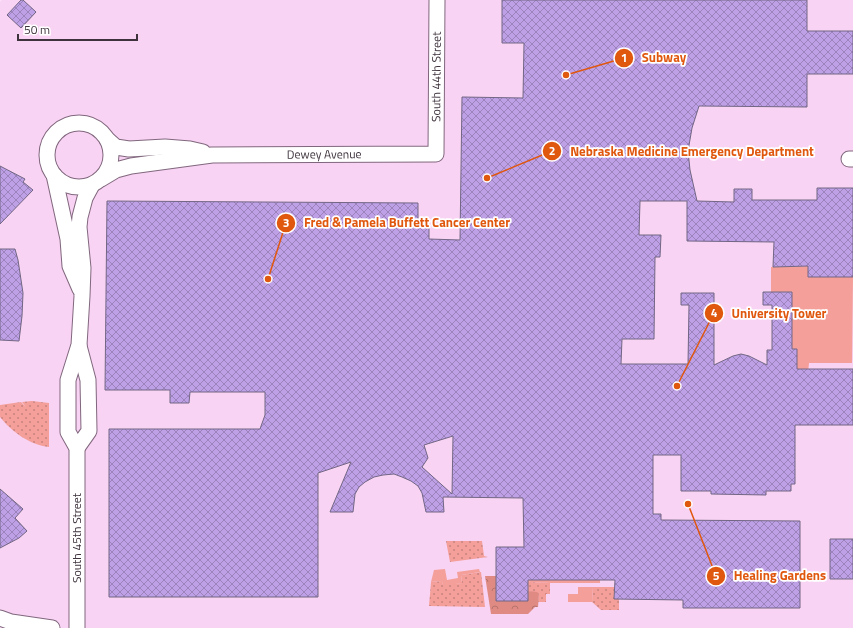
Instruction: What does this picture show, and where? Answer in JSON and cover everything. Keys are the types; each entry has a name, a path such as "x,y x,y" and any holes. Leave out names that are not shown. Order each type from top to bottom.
{"street":[{"name":"South 44th Street","path":"436,154 437,0"},
{"path":"79,345 88,380 89,431 78,448 68,432 68,380 79,345 83,268 80,217 85,198 108,170 111,160 111,149 107,139 100,131 91,126 80,123 61,129 53,136 48,146 47,156 49,166 54,175 61,182 71,187 82,187 97,182"},
{"name":"Dewey Avenue","path":"107,139 116,147 129,149 165,147 190,149 212,154"},
{"name":"Dewey Avenue","path":"97,182 116,170 130,166 212,154 436,154"},
{"path":"54,175 68,238 70,266 82,296"},
{"name":"South 45th Street","path":"77,628 78,448"},
{"path":"0,618 12,622 52,628"}],"shaded area":[{"path":"2,0 853,0 853,628 0,628 0,2"},
{"path":"808,266 808,277 853,277 852,363 809,363 808,373 797,373 792,349 771,292 771,267"},
{"path":"32,401 49,403 49,447 28,441 10,428 0,417 0,405 21,402 26,407 22,402"},
{"path":"446,541 482,541 484,556 488,557 450,562"},
{"path":"445,569 447,580 458,578 457,572 479,569 480,572 461,575 462,583 443,586 442,581 431,582 434,570"},
{"path":"481,572 485,607 429,606 431,582 442,581 443,585 462,583 461,575"},
{"path":"528,580 530,582 550,583 550,594 546,594 546,602 538,602 539,594 528,591"},
{"path":"528,580 600,580 600,583 550,583 530,582"},
{"path":"578,587 593,587 592,602 568,602 568,594 578,594"},
{"path":"593,587 614,587 614,599 619,599 619,610 601,610 592,602"}],"green space":[{"path":"485,576 496,576 496,601 527,601 528,591 537,592 539,594 538,607 535,607 528,614 491,614"}],"building":[{"path":"21,0 23,0 36,12 21,28 7,15"},
{"path":"502,0 807,0 807,31 853,31 853,74 807,74 807,107 699,106 692,128 688,151 690,170 697,201 734,202 734,189 752,189 752,200 817,200 817,188 853,188 853,277 808,277 808,266 773,267 774,242 687,241 687,201 640,201 639,235 661,235 660,257 655,257 654,339 622,339 621,364 688,364 689,305 681,305 681,293 714,293 714,365 741,354 749,356 767,365 767,350 772,350 772,305 763,305 763,292 792,292 792,349 797,349 797,369 853,369 853,425 795,425 795,484 791,484 791,491 766,491 766,495 711,494 711,491 681,491 681,455 653,455 653,514 661,514 661,520 800,521 800,608 683,608 683,600 614,599 615,580 528,580 528,601 496,601 496,547 524,547 523,498 443,497 444,512 426,512 422,493 418,486 411,481 394,474 374,477 359,487 355,494 353,512 330,512 351,462 318,473 318,597 109,597 109,429 260,429 265,415 265,392 190,392 189,403 170,403 170,390 105,390 107,201 418,203 418,227 429,228 429,239 460,240 462,97 523,98 524,43 502,43","holes":["453,436 452,494 422,467 428,458 424,445"]},
{"path":"0,166 25,179 23,182 33,190 0,224"},
{"path":"0,249 15,249 18,260 23,293 19,341 0,340"},
{"path":"0,489 23,509 15,518 27,531 19,538 0,548"},
{"path":"830,539 853,539 853,579 830,579"}],"place":[{"name":"Subway","path":"566,75"},
{"name":"Nebraska Medicine Emergency Department","path":"487,178"},
{"name":"Fred & Pamela Buffett Cancer Center","path":"268,279"},
{"name":"University Tower","path":"677,386"},
{"name":"Healing Gardens","path":"688,504"}]}
